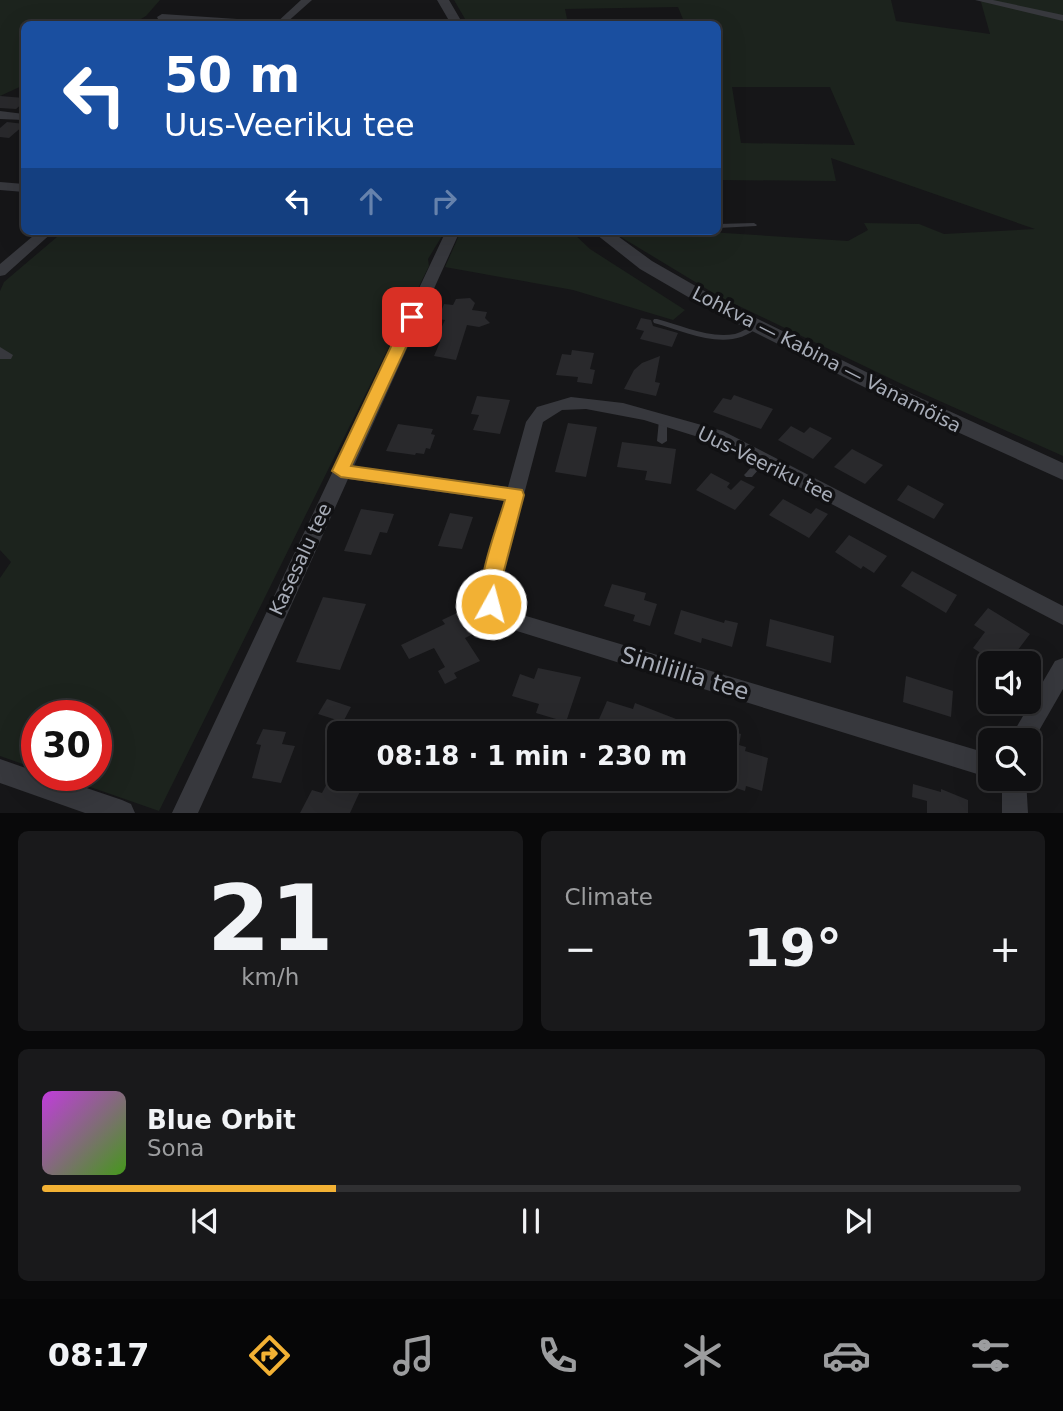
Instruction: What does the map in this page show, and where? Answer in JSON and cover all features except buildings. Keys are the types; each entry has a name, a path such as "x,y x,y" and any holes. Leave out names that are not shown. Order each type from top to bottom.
{"street":[{"path":"283,21 306,0"},
{"path":"443,0 455,21"},
{"path":"981,0 1063,18"},
{"path":"162,17 223,21"},
{"path":"0,115 21,117"},
{"path":"0,187 21,188"},
{"path":"0,272 42,235"},
{"name":"Kasesalu tee","path":"184,813 451,235"},
{"name":"Lohkva — Kabina — Vanamõisa","path":"605,235 632,256 671,280 755,326 943,419 1063,472"},
{"name":"Uus-Veeriku tee","path":"516,495 536,418 551,407 571,403 610,408 717,436 1063,616"},
{"path":"341,471 516,495"},
{"name":"Siniliilia tee","path":"516,495 491,582 491,604 509,620 978,762"},
{"path":"1027,728 1063,668"},
{"path":"0,771 122,813"},
{"path":"1014,791 1015,813"}],"lane":[{"path":"721,226 754,225"},
{"path":"657,321 732,338 745,335 755,326"},
{"path":"662,441 663,420"},
{"path":"749,475 762,460"}],"shaded area":[{"path":"0,0 160,0 146,16 137,21 21,21 21,86 0,96"},
{"path":"454,0 891,0 896,21 990,34 981,2 983,0 1063,0 1063,456 906,386 720,297 618,235 721,235 721,233 848,241 868,230 864,223 919,224 944,234 1035,229 831,158 836,181 721,180 721,21 684,21 678,7 565,9 567,21 466,21","holes":["732,87 830,87 855,145 741,143"]},
{"path":"59,235 443,235 428,259 429,266 159,811 102,791 112,791 112,700 21,700 21,763 0,756 0,578 11,562 0,550 0,291 4,282"},
{"path":"459,235 575,235 590,249 685,310 673,320 573,290 445,267"}],"route":[{"path":"412,317 341,471 516,495 491,582 491,604"}]}
